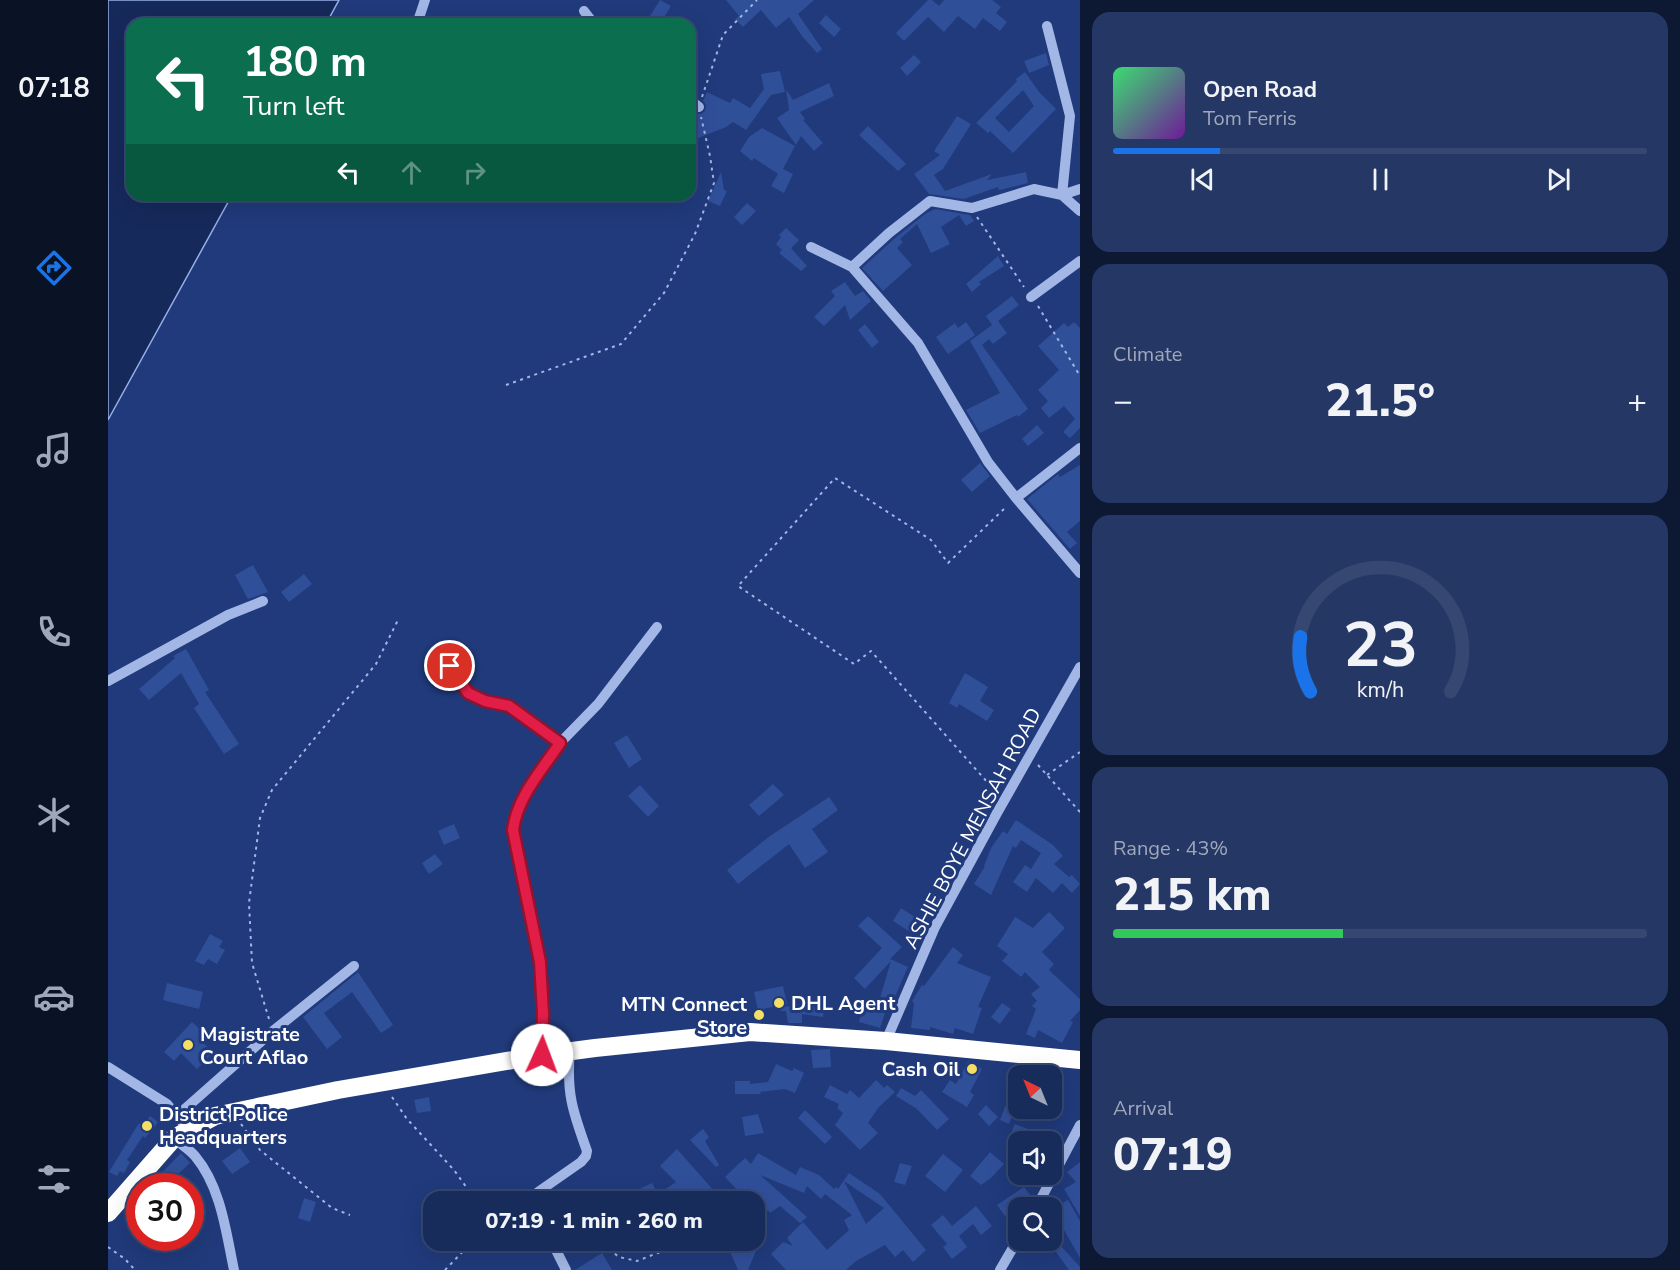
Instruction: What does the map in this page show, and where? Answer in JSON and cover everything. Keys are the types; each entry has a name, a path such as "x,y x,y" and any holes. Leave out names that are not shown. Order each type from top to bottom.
{"highway":[{"path":"108,1213 180,1128 215,1116 338,1090 542,1055 750,1032 886,1041 1080,1060"}],"street":[{"path":"419,18 425,0"},
{"path":"584,11 589,18"},
{"path":"1047,26 1070,116 1062,195"},
{"path":"852,267 930,201 972,208 1034,189 1062,195 1080,211"},
{"path":"1062,195 1080,189"},
{"path":"812,247 852,267 918,343 988,462 1080,573"},
{"path":"1031,297 1080,261"},
{"path":"1016,498 1080,448"},
{"path":"108,681 228,615 262,601"},
{"path":"542,1055 543,1013 540,962 513,830 515,814 526,793 560,743 598,704 657,627"},
{"path":"442,655 468,693 485,701 509,706 560,743"},
{"name":"ASHIE BOYE MENSAH ROAD","path":"886,1041 935,927 1080,667"},
{"path":"180,1128 273,1031 354,966"},
{"path":"539,1191 586,1156 587,1151 568,1089 570,1051"},
{"path":"108,1067 167,1104 194,1155 207,1174 221,1212 234,1270"},
{"path":"1042,1197 1080,1125"},
{"path":"556,1251 566,1270"},
{"path":"1000,1270 1011,1251"}],"path":[{"path":"696,98 723,35 758,0"},
{"path":"506,385 621,344 664,293 695,234 714,183 710,156 696,110"},
{"path":"1001,796 871,651 854,664 738,586 835,478 932,540 948,563 1016,498"},
{"path":"273,1031 252,963 249,903 260,818 272,790 376,664 399,618"},
{"path":"1047,775 1080,752"},
{"path":"1030,755 1080,812"},
{"path":"391,1096 407,1119 454,1170 469,1191"},
{"path":"236,1117 260,1150 332,1208 350,1215"},
{"path":"108,1247 125,1259 135,1270"},
{"path":"444,1270 463,1251"},
{"path":"611,1251 619,1257 637,1261 663,1251"}],"water":[{"path":"108,0 339,0 329,18 126,18 126,201 229,201 108,420"}],"building":[{"path":"660,0 671,6 664,18 649,18"},
{"path":"726,0 814,0 798,14 822,49 817,53 789,17 776,28 761,10 743,27 735,19 739,16"},
{"path":"928,0 932,0 939,6 944,0 992,0 1001,7 996,13 1007,22 1000,31 983,18 975,29 958,16 944,32 928,17 904,41 896,33"},
{"path":"826,15 841,29 834,37 819,23"},
{"path":"1046,53 1049,65 1029,73 1024,61"},
{"path":"914,55 921,62 907,76 900,68"},
{"path":"780,71 785,92 771,95 746,130 733,122 696,139 696,116 705,111 706,105 703,101 707,92 730,103 733,98 750,108 764,89 761,74"},
{"path":"1025,72 1039,92 1056,109 1013,153 990,131 988,133 976,123 1017,81 1016,79","holes":["1023,90 1034,106 1009,132 995,118"]},
{"path":"829,83 834,96 800,112 805,119 803,120 823,143 814,151 801,136 796,145 777,118 789,110 786,89 793,100"},
{"path":"957,116 971,124 943,169 934,175 945,191 992,174 987,180 1026,172 1028,183 999,190 998,187 964,199 929,194 914,174 940,155 934,151"},
{"path":"868,126 906,164 898,171 859,135"},
{"path":"762,128 795,146 783,169 793,174 784,193 771,186 778,174 754,158 752,161 740,151 749,137"},
{"path":"721,172 724,190 727,191 720,206 708,201"},
{"path":"747,203 756,211 742,225 734,217"},
{"path":"935,209 970,215 974,221 966,226 959,215 941,227 950,244 931,253 917,224 900,239 903,242 897,248 912,265 883,291 862,268 894,239 925,214"},
{"path":"786,228 799,240 791,248 807,266 801,271 779,253 782,250 776,244 781,237 779,235"},
{"path":"998,256 1004,266 979,282 981,284 972,292 966,284"},
{"path":"845,282 855,296 863,291 871,301 850,320 845,305 824,326 814,317 835,296 831,291"},
{"path":"1012,296 1019,305 998,321 1007,333 993,344 989,339 982,345 1028,409 1018,417 1017,415 980,433 966,410 1000,393 970,341 992,325 986,316"},
{"path":"966,322 975,335 948,354 936,337 955,323 958,328"},
{"path":"1074,322 1080,328 1080,428 1070,438 1063,432 1075,419 1064,406 1049,418 1041,408 1048,401 1038,390 1059,370 1038,346 1064,323 1068,327"},
{"path":"865,324 879,342 872,348 858,330"},
{"path":"1037,425 1044,433 1028,446 1022,439"},
{"path":"980,463 990,476 972,492 961,480"},
{"path":"1080,465 1080,521 1067,532 1077,543 1070,549 1027,499 1058,474 1060,477"},
{"path":"253,565 268,592 248,599 235,575"},
{"path":"304,574 312,584 289,602 281,592"},
{"path":"186,649 209,690 205,692 239,744 224,754 194,708 199,704 181,673 149,700 139,689 175,658 173,656"},
{"path":"965,673 988,687 980,701 994,710 987,721 959,704 957,708 949,703"},
{"path":"627,735 642,759 629,768 614,743"},
{"path":"773,784 784,795 759,816 749,805"},
{"path":"640,785 659,806 648,817 628,796"},
{"path":"829,797 838,810 812,829 828,852 805,868 789,844 738,884 727,870 770,836"},
{"path":"1016,820 1053,845 1063,856 1054,864 1069,877 1072,875 1080,884 1072,893 1062,883 1053,893 1036,878 1027,892 1013,882 1025,865 1031,869 1041,853 1021,840 1016,848 1013,846 991,895 974,884 985,866 991,848 1003,831 1007,834"},
{"path":"454,824 460,838 444,845 438,831"},
{"path":"435,854 443,864 429,874 422,863"},
{"path":"901,908 926,924 918,937 893,921"},
{"path":"1049,912 1065,928 1042,952 1054,964 1049,970 1080,999 1080,1010 1070,1021 1073,1022 1062,1043 1038,1030 1035,1038 1026,1034 1036,1009 1032,1006 1037,1001 1031,994 1040,987 1025,972 1021,977 1002,961 1008,954 997,946 1015,917 1033,928"},
{"path":"868,916 902,947 890,959 908,967 893,1001 889,1000 887,1009 879,1001 891,961 865,989 854,978 882,948 858,926"},
{"path":"210,934 223,941 219,947 225,950 217,964 208,959 204,965 195,961"},
{"path":"953,947 963,955 957,963 991,977 978,1007 982,1008 973,1034 955,1028 953,1034 930,1027 930,1030 911,1028 914,1003 912,1001"},
{"path":"358,972 393,1025 381,1033 352,992 324,1013 342,1037 327,1049 303,1017"},
{"path":"167,983 203,992 199,1009 163,1000"},
{"path":"783,986 787,1004 758,1010 754,992"},
{"path":"809,999 825,1001 823,1017 802,1014 802,1023 788,1023 786,1011 781,1011 781,1007 808,1004"},
{"path":"1002,1003 1011,1009 1000,1024 991,1017"},
{"path":"862,1008 885,1013 880,1028 859,1022"},
{"name":"Magistrate Court Aflao","path":"192,1022 203,1032 198,1038 213,1052 197,1069 181,1053 174,1061 164,1052"},
{"path":"830,1049 831,1067 813,1068 811,1050"},
{"path":"968,1062 982,1069 970,1092 974,1095 967,1107 942,1092 950,1080 956,1084"},
{"path":"776,1064 804,1073 795,1093 785,1089 760,1092 761,1094 735,1094 735,1081 750,1081 750,1084 768,1082"},
{"path":"876,1080 884,1088 887,1085 895,1092 878,1108 868,1123 878,1133 860,1150 835,1125 843,1113 837,1108 839,1104 824,1097 830,1085 847,1094 850,1090 859,1098"},
{"path":"901,1088 915,1096 921,1090 949,1119 937,1130 917,1109 896,1096"},
{"path":"429,1097 431,1111 417,1113 414,1100"},
{"path":"1007,1102 1008,1119 1011,1119 1009,1124 1000,1120"},
{"path":"986,1105 998,1117 989,1126 978,1114"},
{"path":"805,1110 832,1137 825,1144 798,1118"},
{"path":"758,1114 764,1133 745,1136 742,1117"},
{"path":"150,1116 158,1122 145,1138 143,1136 127,1160 130,1162 124,1173 120,1171 117,1176 109,1172 139,1123 142,1126"},
{"path":"1015,1124 1034,1131 1012,1131"},
{"path":"703,1129 709,1137 705,1141 719,1165 716,1167 690,1140"},
{"path":"240,1148 250,1162 232,1174 222,1161"},
{"path":"677,1149 714,1191 662,1191 676,1182 660,1166"},
{"path":"990,1152 1004,1164 981,1185 970,1176"},
{"path":"181,1153 190,1163 179,1173 162,1173"},
{"path":"758,1153 796,1175 800,1167 819,1175 834,1189 836,1187 838,1189 849,1173 880,1194 926,1250 913,1262 903,1250 895,1257 885,1245 856,1261 846,1270 786,1270 771,1254 783,1242 793,1246 787,1238 803,1222 827,1250 849,1230 844,1220 852,1215 825,1194 821,1199 807,1186 804,1193 760,1175 807,1217 800,1223 780,1206 770,1213 768,1210 765,1213 765,1191 738,1191 725,1177 745,1158 751,1164","holes":["844,1181 884,1208 866,1224"]},
{"path":"943,1154 963,1170 945,1192 925,1176"},
{"path":"1080,1162 1080,1216 1064,1189 1076,1182 1067,1172"},
{"path":"900,1163 912,1166 905,1185 894,1182"},
{"path":"652,1183 656,1191 635,1191"},
{"path":"1024,1187 1032,1197 1009,1197"},
{"path":"304,1198 316,1202 310,1222 298,1218"},
{"path":"1008,1198 1008,1216 1005,1216 997,1205"},
{"path":"1068,1200 1080,1221 1080,1258 1062,1226 1062,1203"},
{"path":"976,1206 992,1226 981,1235 973,1224 959,1236 967,1247 952,1259 943,1247 947,1244 931,1225 943,1215 952,1226"},
{"path":"1062,1247 1080,1267 1080,1270 1069,1270 1055,1251 1062,1251"},
{"path":"756,1251 748,1270 738,1270 730,1252"},
{"path":"602,1253 612,1270 575,1270"}],"place":[{"name":"DHL Agent","path":"779,1003"},
{"name":"MTN Connect Store","path":"759,1015"},
{"name":"Magistrate Court Aflao","path":"188,1045"},
{"name":"Cash Oil","path":"972,1069"},
{"name":"District Police Headquarters","path":"147,1126"}],"route":[{"path":"450,666 468,693 485,701 509,706 560,743 526,793 515,814 513,830 529,918 540,962 543,1013 542,1055"}]}
